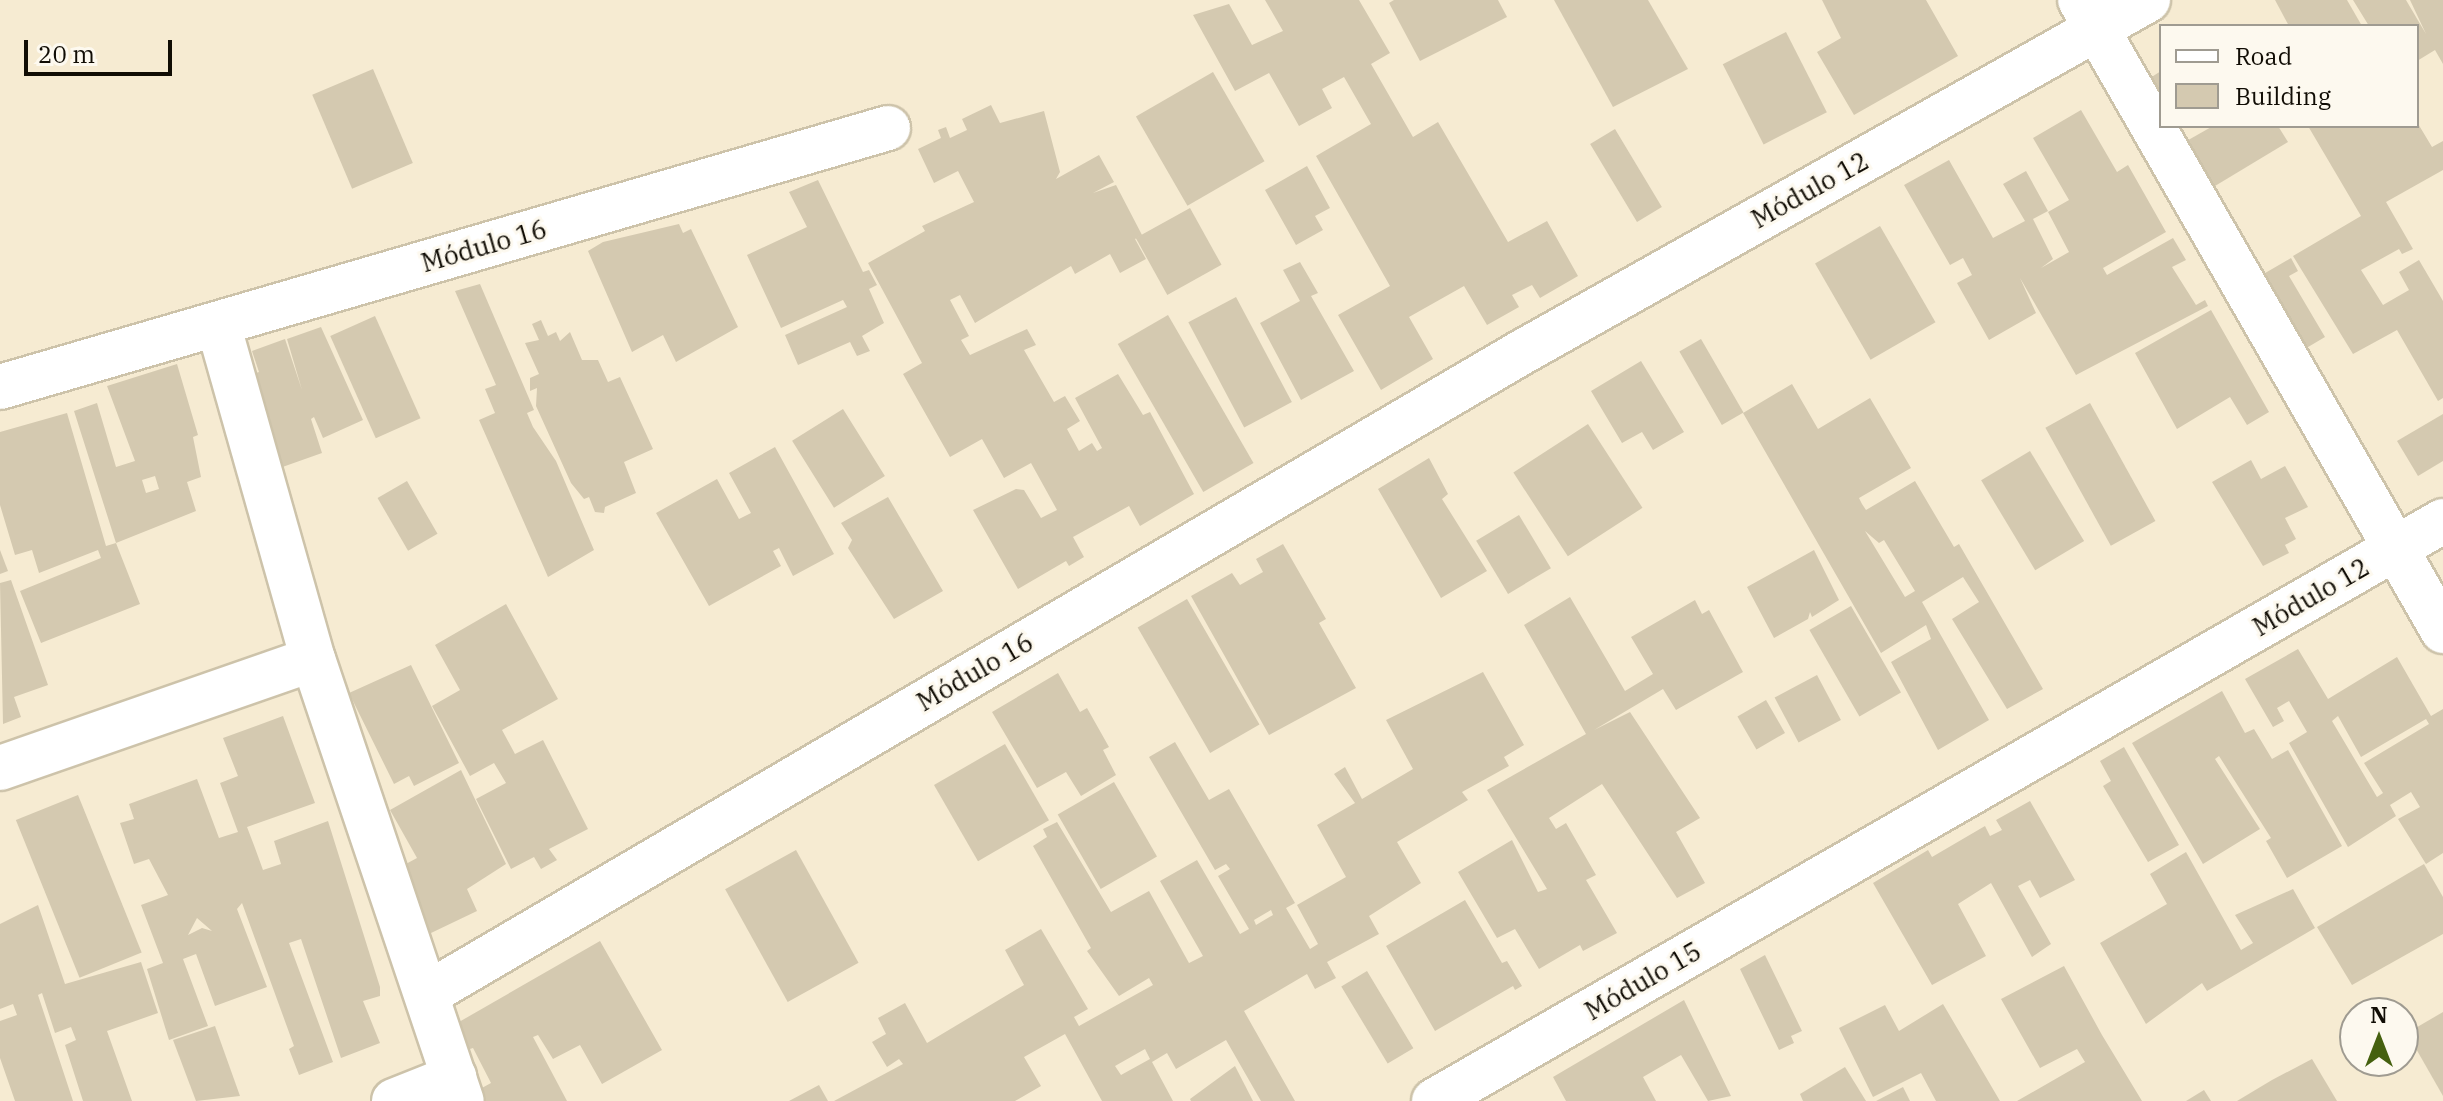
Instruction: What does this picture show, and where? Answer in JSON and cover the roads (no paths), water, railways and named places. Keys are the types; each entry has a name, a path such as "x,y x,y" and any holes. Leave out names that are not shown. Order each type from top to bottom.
{"street":[{"name":"Módulo 12","path":"1524,351 2088,14 2148,0"},
{"path":"2088,14 2443,631"},
{"name":"Módulo 16","path":"0,387 888,128"},
{"path":"218,324 313,659 458,1089 394,1101"},
{"name":"Módulo 16","path":"427,994 1524,351"},
{"name":"Módulo 12","path":"1853,860 2443,521"},
{"path":"0,768 313,659"},
{"name":"Módulo 15","path":"1434,1101 1853,860"}]}
